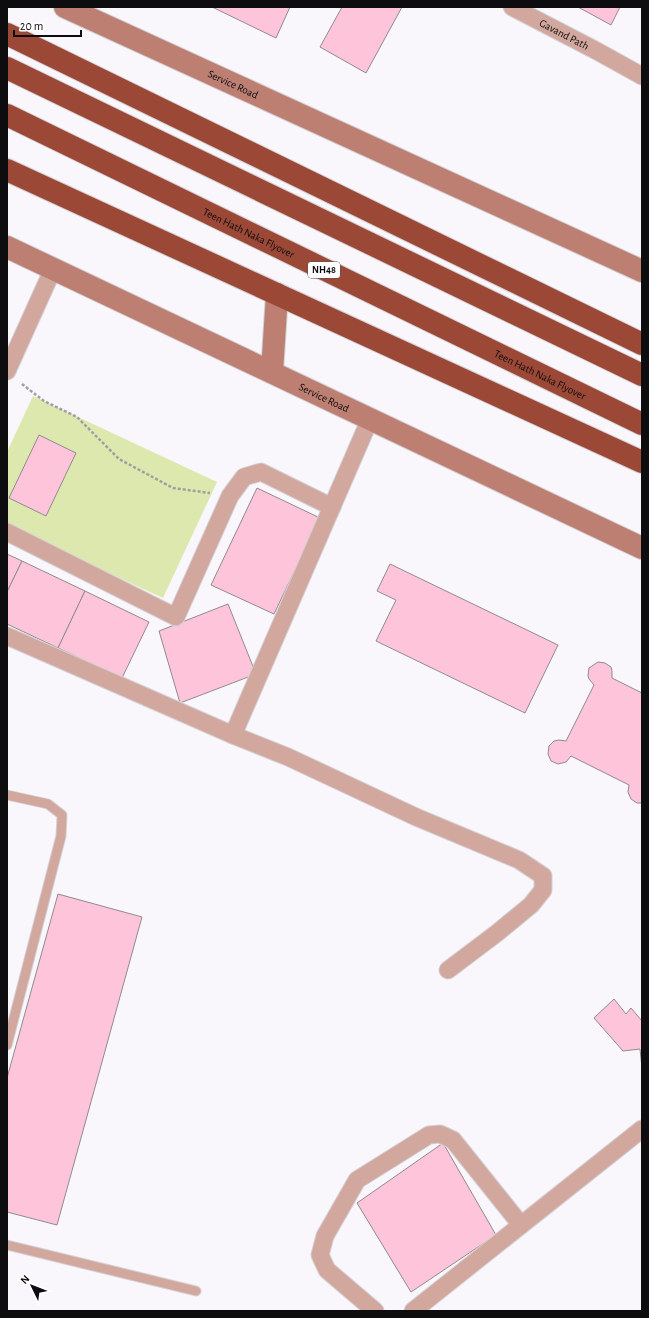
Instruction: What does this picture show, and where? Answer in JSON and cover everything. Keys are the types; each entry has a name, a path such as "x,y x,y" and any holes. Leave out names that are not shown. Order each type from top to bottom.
{"highway":[{"path":"7,34 642,344"},
{"path":"7,68 642,375"},
{"name":"Teen Hath Naka Flyover","path":"7,115 642,424"},
{"path":"7,170 642,462"}],"street":[{"name":"Service Road","path":"65,7 642,271"},
{"name":"Gavand Path","path":"512,7 642,76"},
{"name":"Service Road","path":"7,247 642,548"},
{"path":"13,377 53,269"},
{"path":"272,372 277,294"},
{"path":"233,735 370,419"},
{"path":"7,532 176,617 230,496 244,477 261,472 332,507"},
{"path":"7,636 233,735 288,757 416,817 519,860 543,876 543,890 531,905 448,970"},
{"path":"413,1311 642,1129"},
{"path":"375,1311 327,1270 320,1255 325,1236 357,1180 428,1135 440,1134 452,1140 521,1225"}],"lane":[{"path":"7,795 48,804 62,815 61,836 7,1045"},
{"path":"7,1245 196,1291"}],"path":[{"path":"13,377 44,401 77,416 119,459 173,488 230,496"}],"green space":[{"path":"33,396 217,482 163,598 7,526 7,452"}],"building":[{"path":"212,7 290,7 276,38"},
{"path":"342,7 402,7 366,73 320,47"},
{"path":"578,7 620,7 611,25"},
{"path":"39,435 76,453 46,516 9,498"},
{"path":"257,488 320,518 274,614 211,585"},
{"path":"7,554 22,561 7,592"},
{"path":"22,561 85,591 58,648 7,624 7,592"},
{"path":"390,564 558,645 525,713 376,641 396,600 377,591"},
{"path":"85,591 149,622 122,678 58,648"},
{"path":"228,604 256,674 180,703 159,631"},
{"path":"598,662 605,663 611,667 612,678 642,693 642,803 637,803 631,799 628,792 629,785 571,756 566,762 558,764 551,761 548,754 549,746 554,741 566,741 594,685 588,676 589,668"},
{"path":"58,894 142,917 57,1225 7,1212 7,1078"},
{"path":"614,999 626,1014 631,1008 642,1021 642,1068 640,1049 623,1051 594,1018"},
{"path":"443,1143 496,1235 411,1292 357,1203"}]}
